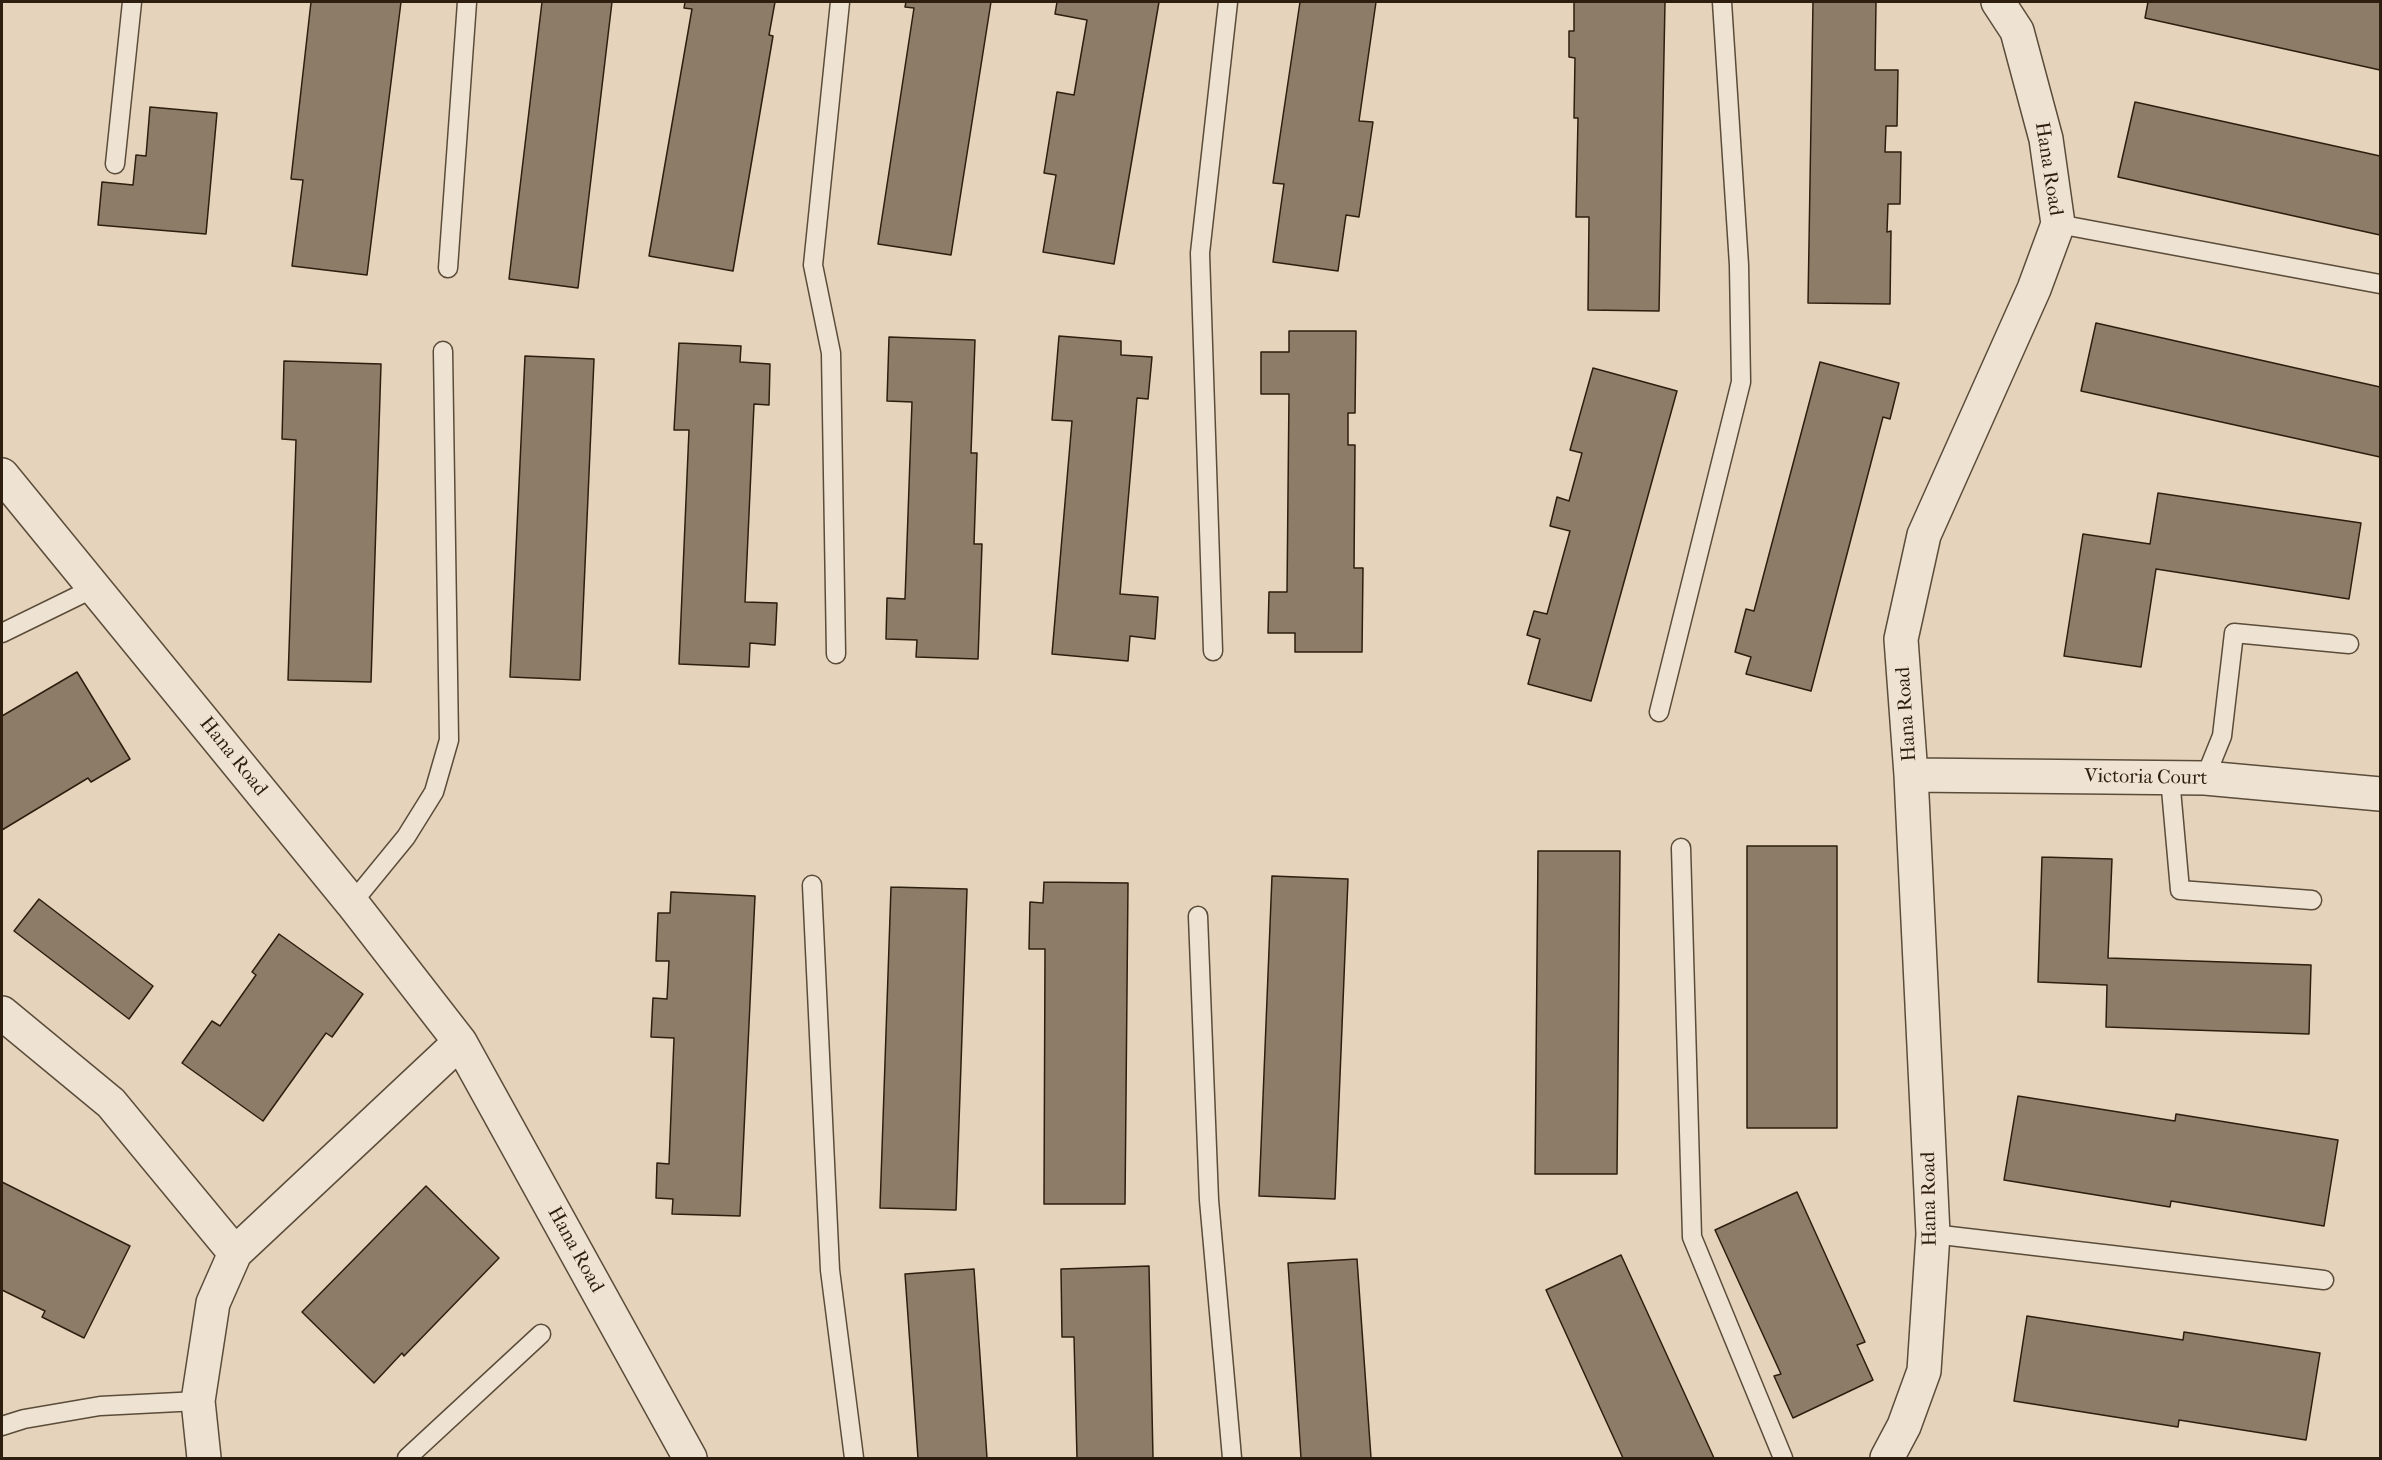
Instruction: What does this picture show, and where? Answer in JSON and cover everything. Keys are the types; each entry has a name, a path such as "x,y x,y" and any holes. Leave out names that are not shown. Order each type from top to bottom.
{"street":[{"name":"Hana Road","path":"1887,1458 1904,1426 1924,1371 1932,1234 1911,775 1901,639 1924,535 2034,289 2058,224 2043,129 2017,31 1998,2"},
{"name":"Hana Road","path":"2,475 351,903 460,1042 690,1458"},
{"name":"Victoria Court","path":"1911,775 2205,778 2380,794"},
{"path":"2,1013 111,1103 235,1253"},
{"path":"204,1458 198,1401 213,1303 235,1253 460,1042"}],"lane":[{"path":"115,164 132,2"},
{"path":"448,268 467,2"},
{"path":"836,654 831,353 813,265 840,2"},
{"path":"1213,651 1200,253 1228,2"},
{"path":"1659,712 1742,382 1739,265 1722,2"},
{"path":"2058,224 2380,284"},
{"path":"351,903 406,837 434,792 449,740 443,351"},
{"path":"2,633 94,588"},
{"path":"2205,778 2222,736 2234,633 2349,644"},
{"path":"2170,778 2180,890 2313,900"},
{"path":"1681,848 1692,1237 1784,1458"},
{"path":"812,885 830,1270 855,1458"},
{"path":"1197,916 1209,1200 1232,1458"},
{"path":"1932,1234 2324,1280"},
{"path":"407,1458 541,1334"},
{"path":"2,1426 24,1419 100,1406 198,1401"}],"building":[{"path":"311,2 401,2 367,275 292,266 303,180 291,179"},
{"path":"542,2 612,2 578,288 509,279"},
{"path":"685,2 775,2 769,35 773,36 733,271 649,256 692,9 684,8"},
{"path":"906,2 991,2 951,255 878,244 914,8 905,7"},
{"path":"1057,2 1159,2 1114,264 1043,252 1056,175 1044,173 1057,92 1074,95 1087,20 1055,14"},
{"path":"1300,2 1376,2 1359,121 1373,122 1359,217 1346,215 1338,271 1273,262 1284,184 1273,183"},
{"path":"1574,2 1665,2 1659,311 1588,310 1589,217 1576,217 1578,118 1574,118 1575,58 1569,57 1569,31 1574,31"},
{"path":"1813,2 1876,2 1875,70 1898,70 1897,126 1886,126 1885,152 1901,152 1900,204 1888,204 1887,232 1891,231 1890,304 1808,303"},
{"path":"2148,2 2380,2 2380,70 2145,18"},
{"path":"2135,102 2380,156 2380,235 2118,177"},
{"path":"150,107 217,113 206,234 98,225 102,182 133,185 136,155 146,156"},
{"path":"2096,323 2380,387 2380,457 2081,391"},
{"path":"1289,331 1356,331 1355,413 1348,413 1348,445 1355,445 1354,568 1363,568 1362,652 1295,652 1295,633 1268,633 1269,592 1287,592 1289,394 1261,394 1261,352 1289,352"},
{"path":"1059,336 1121,341 1121,355 1152,357 1148,399 1137,398 1120,594 1158,597 1155,639 1130,636 1128,661 1052,654 1072,421 1052,420"},
{"path":"889,337 975,340 971,453 977,453 974,544 982,544 978,659 916,657 917,640 886,639 887,598 905,599 912,402 887,401"},
{"path":"679,343 741,346 740,362 770,364 769,405 754,404 745,602 777,603 775,645 750,643 749,667 679,664 689,430 674,430"},
{"path":"525,356 594,359 580,680 510,677"},
{"path":"284,361 381,364 371,682 288,680 296,440 282,439"},
{"path":"1820,362 1899,383 1890,419 1883,417 1811,691 1746,674 1751,657 1735,652 1746,609 1754,611"},
{"path":"1593,368 1677,391 1591,701 1528,684 1540,639 1527,635 1534,611 1547,614 1570,531 1550,526 1557,497 1569,501 1582,453 1570,450"},
{"path":"2158,493 2361,523 2349,599 2156,569 2141,667 2064,656 2083,534 2150,544"},
{"path":"77,672 130,759 91,782 88,778 2,830 2,716"},
{"path":"1747,846 1837,846 1837,1128 1747,1128"},
{"path":"1538,851 1620,851 1617,1174 1535,1174"},
{"path":"2042,857 2112,859 2108,958 2311,965 2309,1034 2106,1027 2107,985 2038,982"},
{"path":"1272,876 1348,879 1335,1199 1259,1196"},
{"path":"1044,882 1128,883 1125,1204 1044,1204 1045,949 1029,949 1030,902 1043,903"},
{"path":"891,887 967,889 956,1210 880,1208"},
{"path":"671,892 755,896 740,1216 672,1214 673,1199 656,1198 657,1163 669,1164 674,1038 651,1037 653,998 667,999 669,961 656,961 658,913 670,913"},
{"path":"39,899 153,986 129,1019 14,931"},
{"path":"279,934 363,994 332,1037 326,1033 263,1121 182,1063 212,1021 220,1026 256,975 252,972"},
{"path":"2018,1096 2175,1121 2176,1114 2338,1140 2324,1226 2171,1201 2170,1207 2004,1180"},
{"path":"2,1182 130,1246 84,1338 42,1317 45,1311 2,1290"},
{"path":"426,1186 499,1258 404,1356 402,1353 374,1383 302,1312"},
{"path":"1797,1192 1865,1342 1857,1345 1873,1380 1793,1418 1774,1376 1781,1374 1715,1230"},
{"path":"1621,1255 1714,1458 1623,1458 1546,1290"},
{"path":"1357,1259 1371,1458 1301,1458 1288,1263"},
{"path":"1149,1266 1153,1458 1077,1458 1074,1337 1062,1337 1061,1269"},
{"path":"974,1269 987,1458 918,1458 905,1274"},
{"path":"2027,1316 2183,1340 2184,1332 2320,1353 2306,1440 2179,1420 2178,1427 2014,1401"}]}
